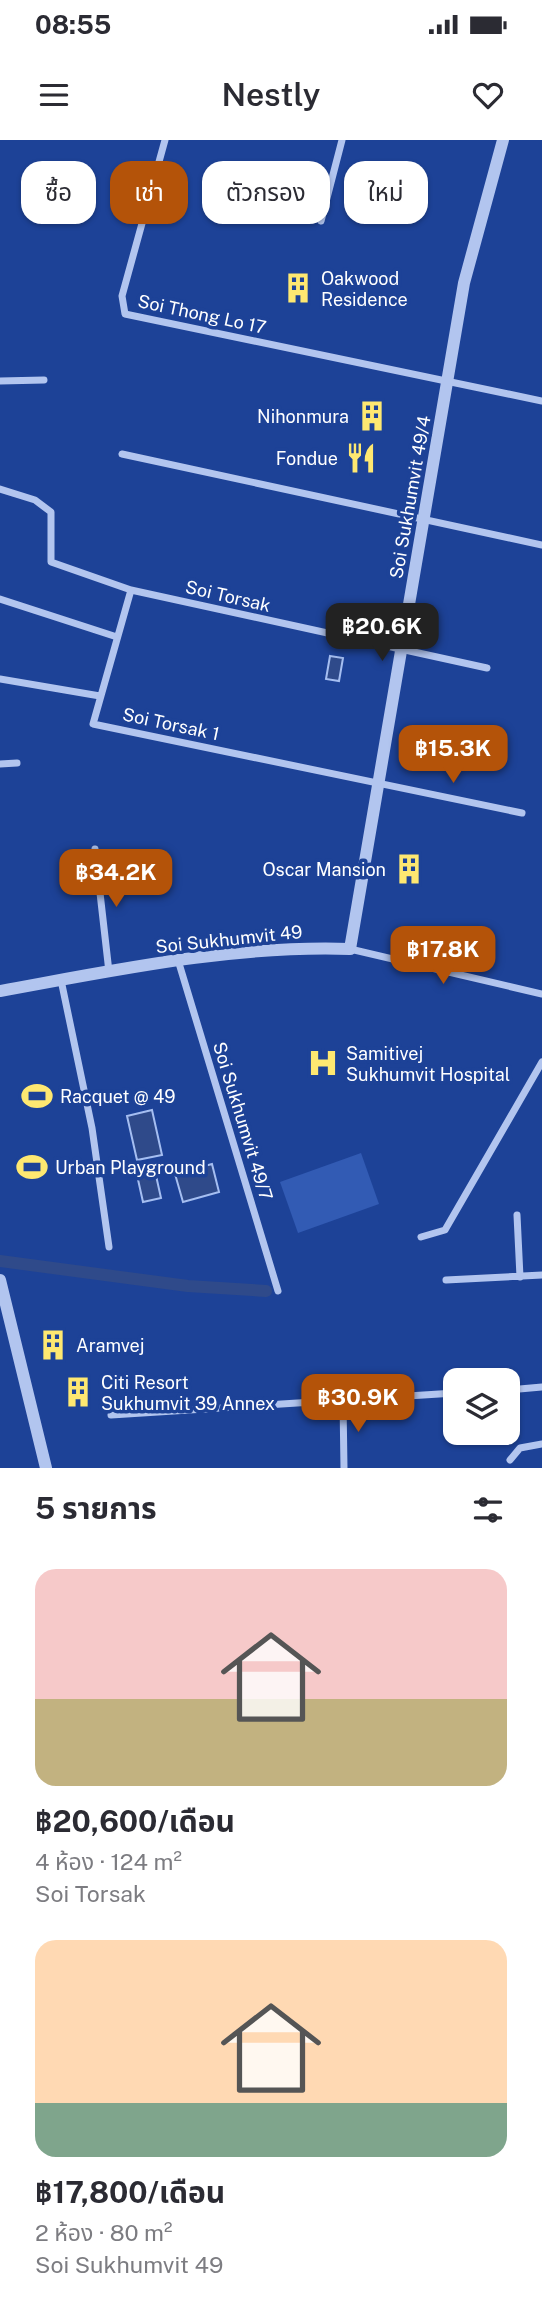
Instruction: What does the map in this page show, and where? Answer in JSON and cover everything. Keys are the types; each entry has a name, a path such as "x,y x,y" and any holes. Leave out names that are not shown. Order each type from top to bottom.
{"street":[{"name":"Soi Thong Lo 17","path":"165,140 122,296 125,314 447,382"},
{"path":"330,186 342,140"},
{"name":"Soi Sukhumvit 49/4","path":"350,949 466,273 503,140"},
{"path":"0,381 44,380"},
{"path":"447,382 542,401"},
{"path":"122,454 542,545"},
{"name":"Soi Torsak","path":"0,489 35,500 51,512 51,562 131,590 487,668"},
{"name":"Soi Torsak 1","path":"131,590 91,721 379,784"},
{"path":"0,599 117,637"},
{"path":"0,679 100,696"},
{"path":"0,764 17,763"},
{"path":"379,784 522,813"},
{"path":"95,849 109,972"},
{"name":"Soi Sukhumvit 49","path":"0,991 178,960 277,948 350,949 542,995"},
{"name":"Soi Sukhumvit 49/7","path":"178,960 278,1291"},
{"path":"61,980 93,1128 109,1247"},
{"path":"421,1237 445,1230 542,1062"},
{"path":"517,1215 520,1276"},
{"path":"446,1280 542,1275"},
{"path":"0,1280 46,1468"},
{"path":"520,1389 542,1387"},
{"path":"111,1415 443,1394"},
{"path":"343,1401 344,1468"},
{"path":"510,1460 520,1448 542,1444"}],"shaded area":[{"path":"330,656 343,658 339,681 326,679"},
{"path":"152,1110 162,1155 137,1160 127,1116"},
{"path":"361,1153 379,1204 298,1233 280,1182"},
{"path":"212,1164 219,1192 183,1202 175,1174"},
{"path":"155,1171 161,1198 143,1202 137,1175"}],"waterway":[{"path":"0,1261 188,1286 266,1291"}],"place":[{"name":"Oakwood Residence","path":"298,288"},
{"name":"Nihonmura","path":"372,416"},
{"name":"Fondue","path":"361,458"},
{"name":"Oscar Mansion","path":"409,869"},
{"name":"Samitivej Sukhumvit Hospital","path":"323,1063"},
{"name":"Racquet @ 49","path":"37,1096"},
{"name":"Urban Playground","path":"32,1167"},
{"name":"Aramvej","path":"53,1345"},
{"name":"Citi Resort Sukhumvit 39 Annex","path":"78,1392"}]}
